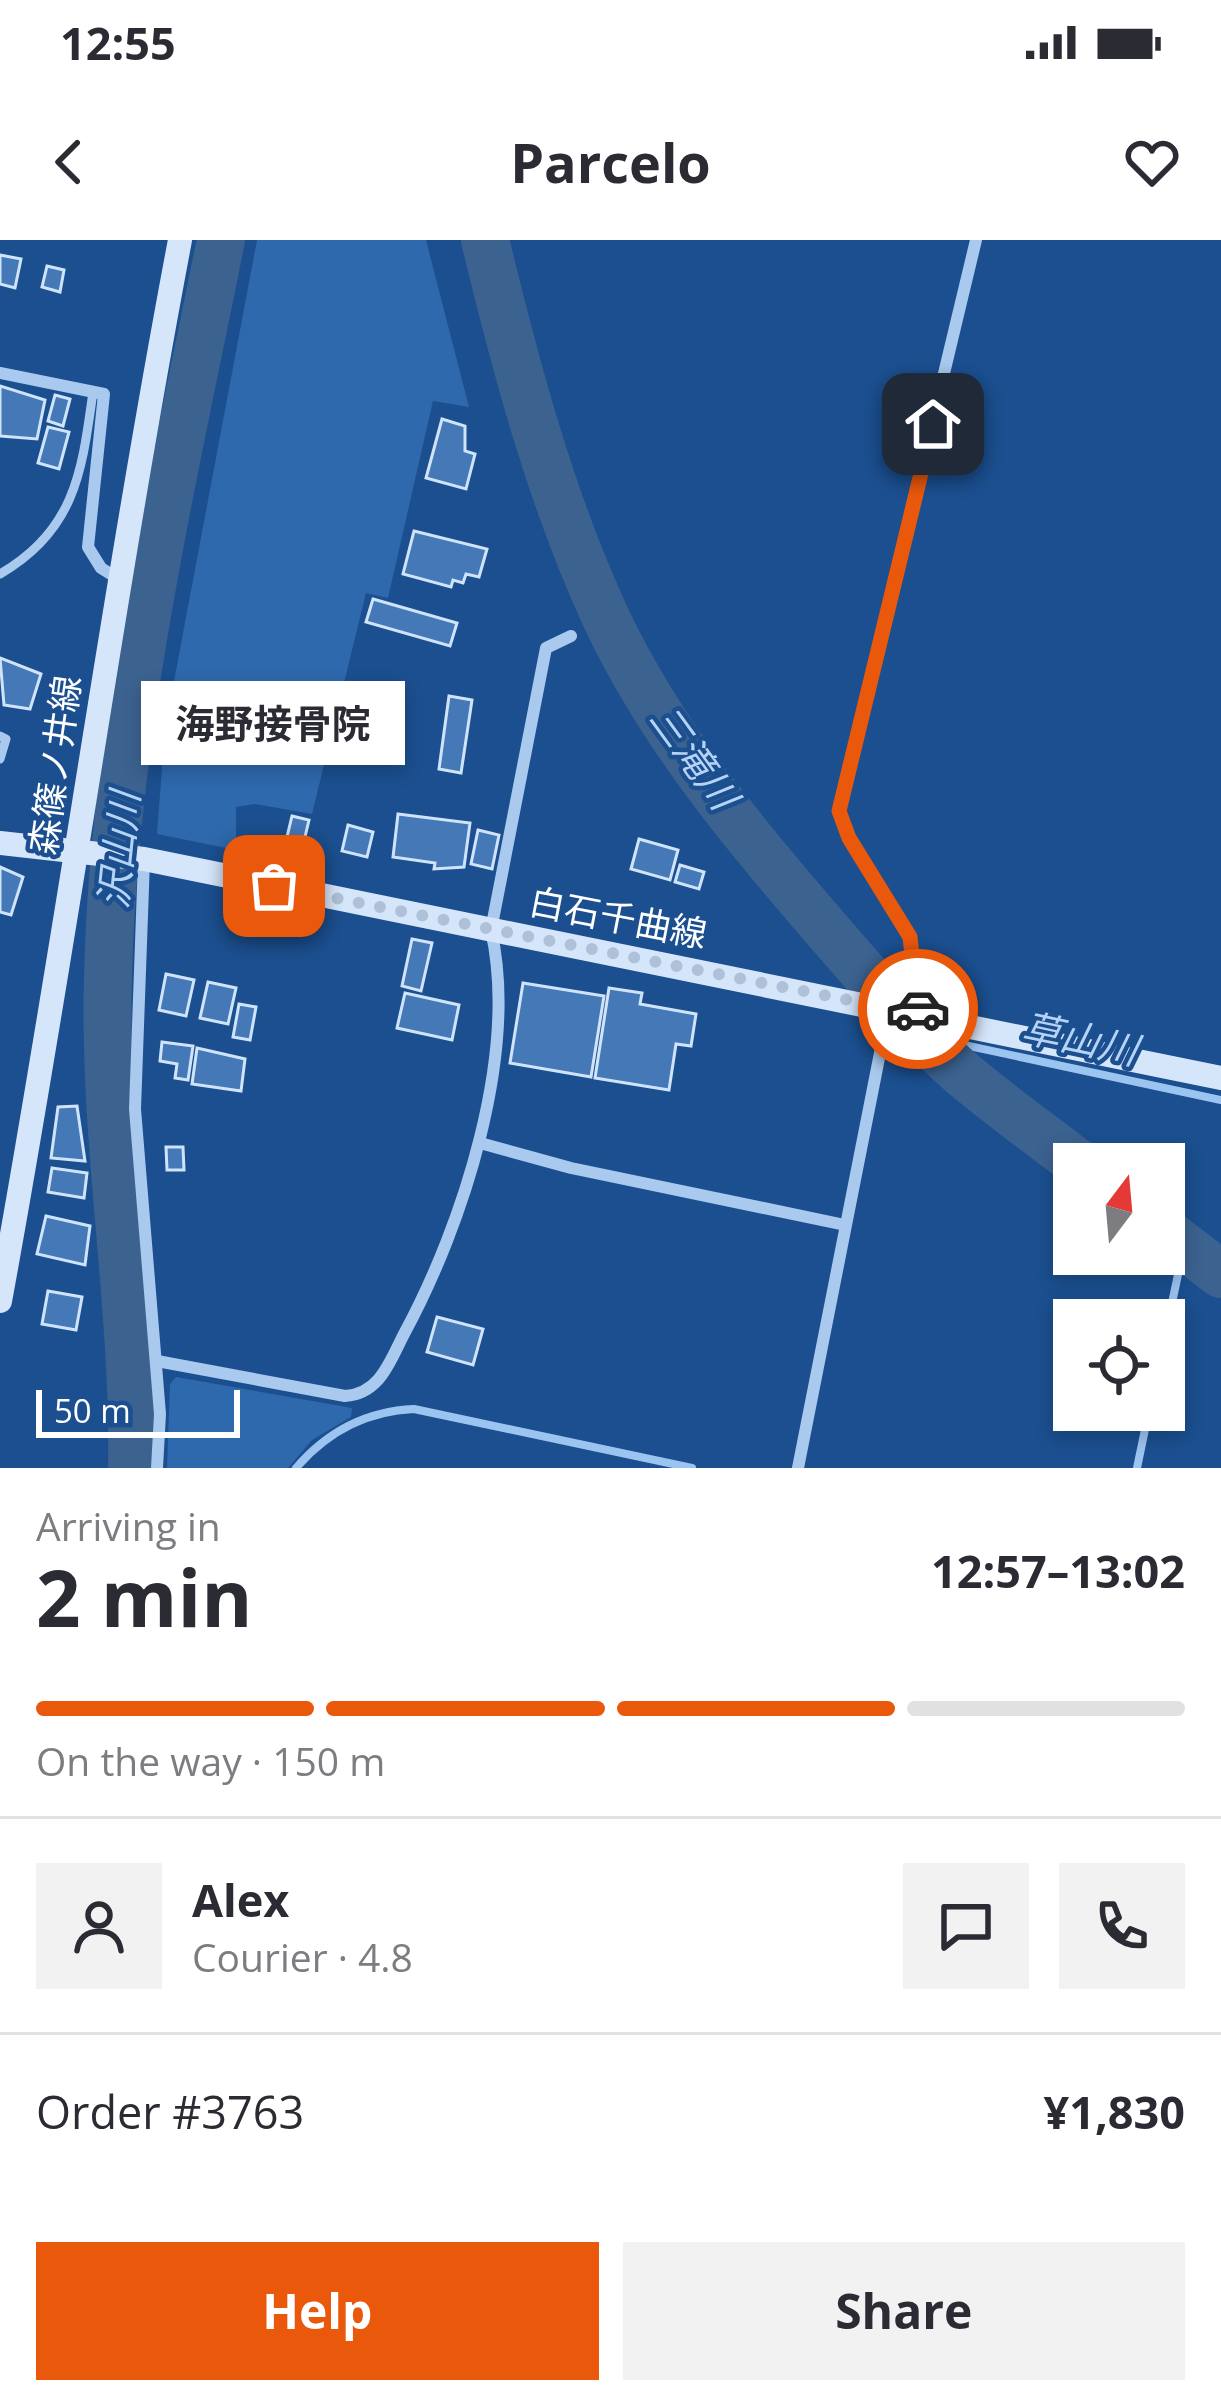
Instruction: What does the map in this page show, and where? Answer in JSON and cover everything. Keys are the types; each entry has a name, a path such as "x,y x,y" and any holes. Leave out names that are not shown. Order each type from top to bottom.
{"main road":[{"name":"森篠ノ井線","path":"0,1301 83,851 117,578 180,240"},
{"name":"白石千曲線","path":"0,844 142,859 1221,1078"}],"street":[{"path":"916,1013 910,937 849,838 839,811 976,240"},
{"path":"0,374 104,394 88,547 93,559 117,578"},
{"path":"157,1361 346,1396 374,1387 442,1260 480,1143 501,975 491,930 546,648 571,636"},
{"path":"142,859 135,1109 157,1361 157,1468"},
{"path":"799,1467 881,1048 860,1003"},
{"path":"480,1143 571,1168 845,1225"}],"lane":[{"path":"0,574 36,548 72,500 80,481 93,392"},
{"path":"0,736 6,739 0,759"}],"shaded area":[{"path":"257,240 426,240 469,407 433,401 388,598 366,593 312,814 255,804 236,807 236,850 157,834 165,729"},
{"path":"176,1377 352,1408 351,1417 312,1440 288,1468 167,1468 170,1384"}],"building":[{"path":"0,255 21,259 15,288 0,284"},
{"path":"47,266 64,270 60,292 42,287"},
{"path":"0,386 45,400 37,439 0,436"},
{"path":"55,395 70,399 63,426 48,421"},
{"path":"442,419 465,426 465,451 475,454 466,489 426,478"},
{"path":"48,427 69,432 59,469 38,463"},
{"path":"414,531 487,549 479,577 466,574 463,583 453,580 451,587 403,574"},
{"path":"373,599 457,623 450,646 366,622"},
{"path":"0,658 41,674 30,709 4,705"},
{"path":"449,696 472,700 461,773 439,769"},
{"path":"398,814 470,823 464,867 434,869 435,863 393,857"},
{"path":"292,816 309,820 299,862 282,858"},
{"path":"348,825 373,832 367,857 342,851"},
{"path":"478,830 499,835 492,869 471,864"},
{"path":"639,839 678,850 670,880 631,869"},
{"path":"680,865 704,872 699,889 675,882"},
{"path":"0,867 23,877 11,915 0,912"},
{"path":"412,939 432,943 421,991 402,986"},
{"path":"166,974 194,980 186,1016 159,1010"},
{"path":"208,982 236,988 228,1024 200,1018"},
{"path":"523,983 604,996 591,1077 510,1063"},
{"path":"609,988 642,993 640,1004 696,1014 691,1046 676,1044 669,1090 595,1078"},
{"path":"405,993 459,1005 452,1040 397,1028"},
{"path":"239,1004 256,1007 250,1040 233,1037"},
{"path":"162,1042 193,1046 188,1080 175,1078 177,1064 160,1061"},
{"path":"197,1048 245,1059 241,1091 192,1084"},
{"path":"77,1106 85,1161 51,1158 58,1107"},
{"path":"166,1147 183,1147 184,1170 167,1170"},
{"path":"52,1168 87,1173 84,1198 48,1192"},
{"path":"46,1216 90,1226 85,1265 37,1254"},
{"path":"48,1291 82,1297 76,1330 42,1324"},
{"path":"437,1317 483,1329 473,1365 427,1352"}],"waterway":[{"name":"沢山川","path":"132,1468 129,1345 108,1038 113,884 121,791 148,607 221,240"},
{"name":"三滝川","path":"485,240 522,385 569,528 607,620 653,704 735,820 893,1005 964,1075 1053,1144"},
{"name":"草山川","path":"927,1037 1221,1100"},
{"name":"三滝川","path":"1185,1247 1221,1274"},
{"path":"1173,1299 1178,1275"},
{"path":"296,1468 349,1426 380,1414 414,1409 692,1468"},
{"path":"1137,1468 1145,1431"}],"way so far":[{"path":"274,886 919,1014 918,1009"}],"place":[{"name":"海野接骨院","path":"274,886"}],"route":[{"path":"918,1009 910,937 849,838 839,811 933,424"}]}
